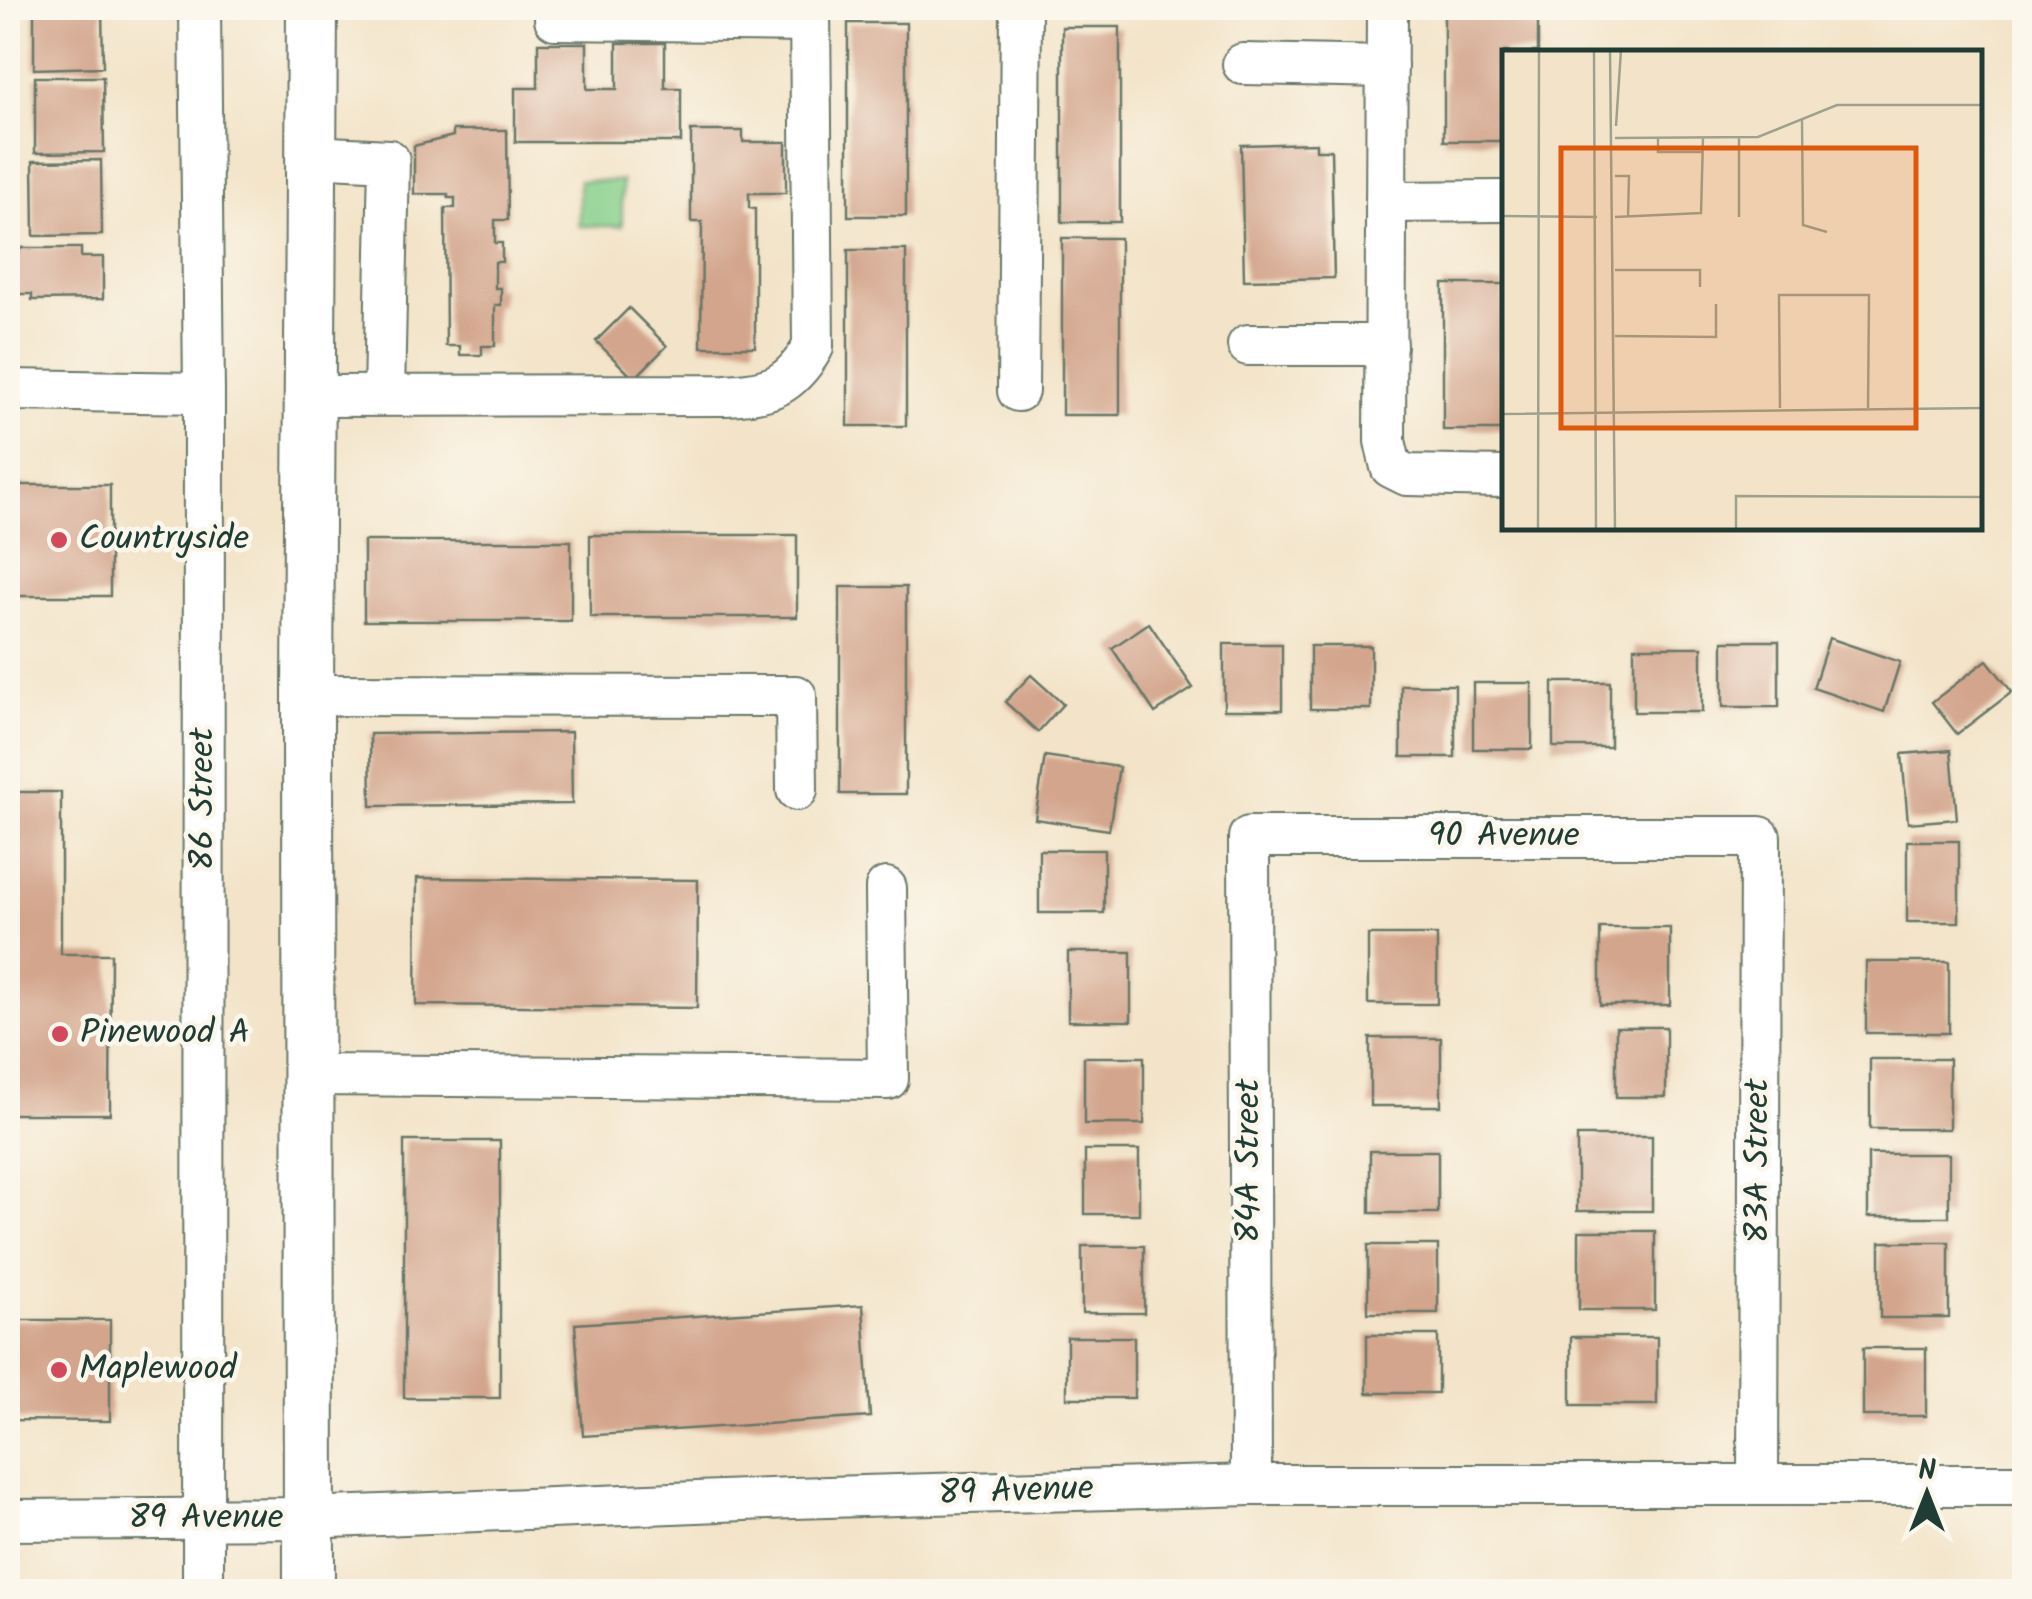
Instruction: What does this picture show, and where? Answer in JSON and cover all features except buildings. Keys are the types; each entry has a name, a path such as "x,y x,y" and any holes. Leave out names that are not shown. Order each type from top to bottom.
{"main road":[{"path":"308,1592 312,8"}],"street":[{"name":"86 Street","path":"200,8 204,393 203,1592"},
{"path":"309,396 756,394 783,384 801,368 813,347 815,316 810,15 556,19 556,8"},
{"path":"1018,391 1021,8"},
{"path":"1387,8 1385,441 1391,467 1407,475 1502,477"},
{"path":"1243,64 1387,67"},
{"path":"310,156 389,160 384,395"},
{"path":"1386,202 1502,201"},
{"path":"1248,344 1386,344"},
{"path":"8,390 204,393"},
{"path":"308,695 796,696 797,790"},
{"name":"90 Avenue","path":"1249,838 1760,837"},
{"name":"83A Street","path":"1758,1486 1760,837"},
{"name":"84A Street","path":"1249,838 1251,1486"},
{"path":"309,1075 888,1079 886,888"},
{"name":"89 Avenue","path":"8,1520 308,1518 793,1498 1251,1486 2024,1485"}],"green space":[{"path":"579,181 622,181 622,226 579,226"}],"place":[{"name":"Countryside","path":"59,540"},
{"name":"Pinewood A","path":"60,1034"},
{"name":"Maplewood","path":"59,1370"}]}
